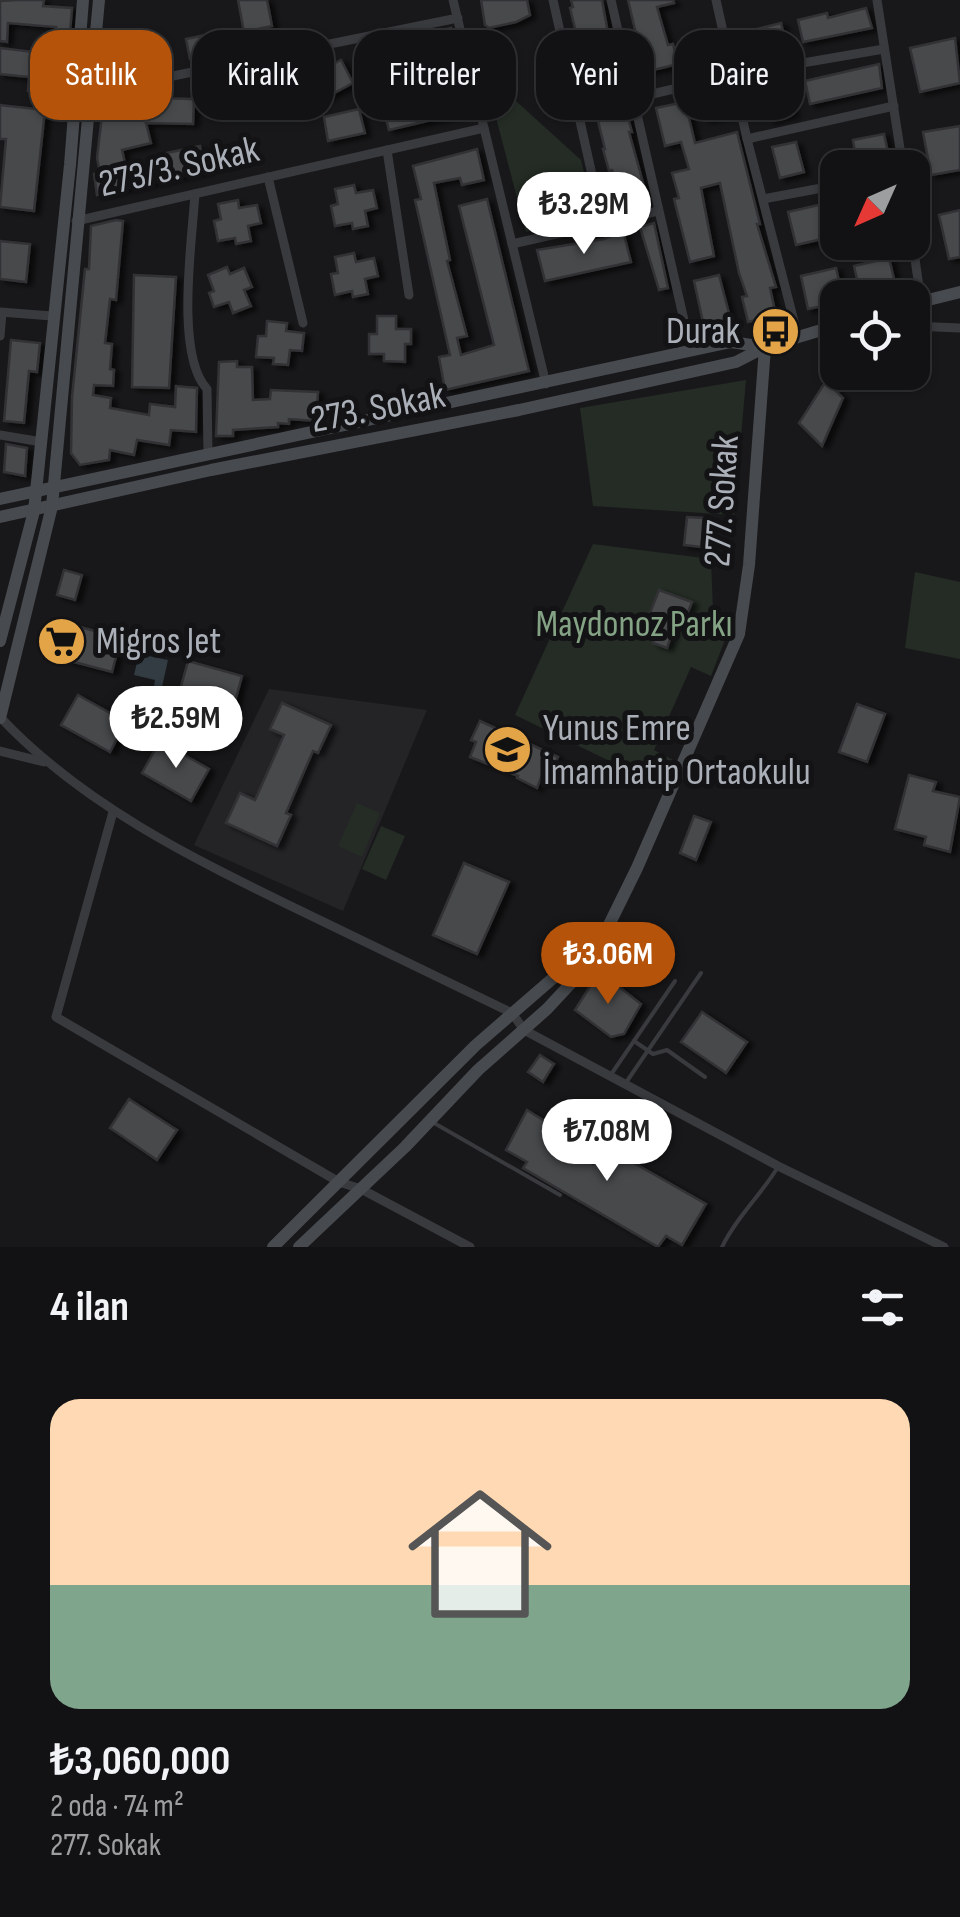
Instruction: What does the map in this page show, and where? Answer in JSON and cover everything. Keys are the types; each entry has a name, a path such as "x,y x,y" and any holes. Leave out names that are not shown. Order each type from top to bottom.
{"street":[{"path":"0,641 34,511 42,442 83,1 70,0"},
{"path":"96,30 99,0"},
{"path":"553,0 603,224"},
{"path":"610,0 616,30"},
{"path":"716,0 723,30"},
{"path":"878,0 900,150"},
{"path":"454,1 546,384"},
{"path":"172,76 458,18"},
{"path":"804,63 884,49"},
{"path":"747,139 894,106"},
{"path":"87,120 52,506 0,718 47,763 113,812 208,866 512,1014 524,1030 778,1166 944,1247"},
{"path":"636,120 692,351"},
{"path":"743,120 794,325 801,335"},
{"name":"273/3. Sokak","path":"63,220 80,220 484,128"},
{"path":"388,150 409,295"},
{"path":"268,176 304,323"},
{"path":"763,199 820,188"},
{"path":"195,194 188,343 198,379 207,390 208,454"},
{"path":"512,244 658,211"},
{"path":"930,300 960,292"},
{"path":"0,336 1,312 52,316"},
{"path":"930,327 960,328"},
{"name":"273. Sokak","path":"0,518 736,362 765,347 820,331"},
{"name":"273. Sokak","path":"0,499 731,342 765,347"},
{"name":"277. Sokak","path":"299,1247 588,966 637,868 739,634 749,565 765,347"},
{"path":"0,435 42,442"},
{"path":"0,751 47,763"},
{"path":"113,812 56,1017 339,1182 361,1189 470,1247"},
{"name":"277. Sokak","path":"273,1247 512,1014 606,931"}],"lane":[{"path":"625,1084 701,972"},
{"path":"610,1076 675,981"},
{"path":"634,1041 653,1054 667,1050 705,1077"},
{"path":"430,1121 560,1195"},
{"path":"722,1247 741,1213 765,1188 778,1166"}],"shaded area":[{"path":"139,654 168,660 162,687 154,686 155,680 134,675"},
{"path":"269,689 427,710 343,911 194,845"}],"green space":[{"path":"516,101 581,160 595,219 526,232 497,120 516,120"},
{"path":"746,380 734,515 593,506 580,408"},
{"name":"Maydonoz Parkı","path":"593,544 711,559 713,611 733,619 711,676 691,667 654,750 673,760 661,786 515,715"},
{"path":"915,572 960,582 960,659 905,648"},
{"path":"357,803 380,813 362,857 338,846"},
{"path":"381,826 405,836 386,880 362,869"}],"building":[{"path":"44,0 43,6 72,8 70,30 8,23 7,42 0,41 0,1"},
{"path":"238,0 267,0 272,26 244,30"},
{"path":"481,0 527,0 530,15 489,28 485,25"},
{"path":"571,0 602,0 607,30 575,30 570,8"},
{"path":"628,0 673,0 674,3 657,7 668,45 673,44 674,65 654,70 654,30 635,30"},
{"path":"866,8 872,28 804,42 804,30 800,30 798,20 827,13 828,18"},
{"path":"781,23 783,30 753,30"},
{"path":"192,38 192,59 190,59 186,39"},
{"path":"955,38 960,83 920,92 910,48"},
{"path":"0,48 30,52 30,91 29,77 0,74"},
{"path":"341,60 353,83 334,93 334,64"},
{"path":"879,64 882,88 810,104 805,81"},
{"path":"172,99 192,99 193,124 146,123 151,143 122,150 126,167 164,160 162,154 200,146 205,171 97,195 101,120 172,120"},
{"path":"674,104 674,120 689,120 695,143 737,132 757,224 776,287 770,288 776,315 748,322 742,297 747,296 720,183 701,188 714,256 690,262 674,199 679,198 672,173 689,169 681,142 665,146 656,108"},
{"path":"0,105 30,108 30,120 44,120 34,211 0,207 6,139 0,139"},
{"path":"354,110 354,120 362,120 365,133 328,141 324,120 334,120 334,115"},
{"path":"386,120 432,120 389,130"},
{"path":"598,120 629,120 647,197 620,203"},
{"path":"960,126 960,170 931,175 930,150 926,150 923,132"},
{"path":"884,134 887,150 855,150 853,140"},
{"path":"796,142 804,172 780,178 772,147"},
{"path":"477,149 484,180 462,185 460,178 434,183 450,260 447,261 467,336 457,338 461,355 494,345 459,206 487,199 529,371 445,390 439,357 450,355 415,200 421,199 413,166"},
{"path":"354,185 356,193 373,190 377,208 365,211 368,226 335,226 331,206 338,204 335,189"},
{"path":"238,200 239,208 257,205 261,223 248,226 251,241 218,241 214,221 221,219 218,204"},
{"path":"820,205 820,240 796,245 788,212"},
{"path":"960,210 960,257 949,259 939,215"},
{"path":"123,221 116,300 110,299 105,343 112,344 113,386 94,385 93,395 111,398 110,408 149,415 150,404 175,407 176,386 197,388 196,432 171,430 169,445 137,440 134,455 110,450 109,460 80,465 71,453 72,397 91,226"},
{"path":"654,223 668,288 659,290 640,227"},
{"path":"623,231 631,262 545,281 537,250 604,239"},
{"path":"0,241 30,244 26,282 0,279"},
{"path":"354,253 356,262 374,258 378,276 365,279 368,294 353,297 352,291 335,295 331,274 338,273 335,257"},
{"path":"889,260 894,280 857,280 854,266"},
{"path":"227,267 230,274 244,268 252,287 244,290 251,306 233,313 229,302 214,307 209,293 214,291 208,275"},
{"path":"836,268 839,280 820,280 820,307 808,309 801,276"},
{"path":"134,275 176,277 169,388 132,387"},
{"path":"719,275 732,325 705,331 694,281"},
{"path":"377,316 396,316 396,329 411,329 411,344 405,344 405,362 384,361 384,354 369,354 369,334 377,334"},
{"path":"267,321 287,323 286,331 304,333 302,351 290,350 288,365 273,364 274,358 256,357 258,336 266,336"},
{"path":"11,340 40,343 37,372 29,371 24,423 4,421"},
{"path":"237,361 237,367 252,367 253,400 270,399 271,390 318,392 316,421 289,419 289,424 278,423 278,427 233,430 233,436 216,436 219,362"},
{"path":"820,390 835,390 843,398 822,446 799,423"},
{"path":"6,444 27,448 25,476 4,472"},
{"path":"687,517 705,518 701,547 684,545"},
{"path":"64,570 82,575 75,600 57,595"},
{"path":"659,590 692,602 683,625 676,623 667,648 653,643 662,618 650,613"},
{"path":"69,624 121,638 112,672 59,658"},
{"path":"188,661 242,676 233,709 179,694"},
{"path":"78,695 126,722 110,752 61,725"},
{"path":"282,703 331,725 318,753 313,751 286,813 291,815 277,846 226,823 240,793 255,800 284,735 270,729"},
{"path":"857,704 885,714 867,762 839,752"},
{"name":"Yunus Emre İmamhatip Ortaokulu","path":"480,721 558,757 549,778 542,775 537,788 470,757 476,742 471,740"},
{"path":"160,741 209,769 191,801 142,773"},
{"path":"909,775 936,782 933,791 960,797 950,852 924,845 926,837 895,829"},
{"path":"694,816 711,822 696,860 680,853"},
{"path":"464,863 509,882 477,954 433,935"},
{"path":"600,977 606,981 608,978 641,1004 624,1034 611,1037 575,1010"},
{"path":"702,1012 747,1042 726,1073 681,1042"},
{"path":"540,1055 554,1064 543,1082 528,1072"},
{"path":"129,1099 177,1130 157,1160 110,1128"},
{"path":"527,1110 561,1131 574,1142 569,1150 593,1164 604,1146 706,1204 682,1245 666,1236 658,1247 523,1168 527,1162 506,1150"}],"place":[{"name":"Durak","path":"775,331"},
{"name":"Migros Jet","path":"61,641"},
{"name":"Yunus Emre İmamhatip Ortaokulu","path":"508,750"}]}
